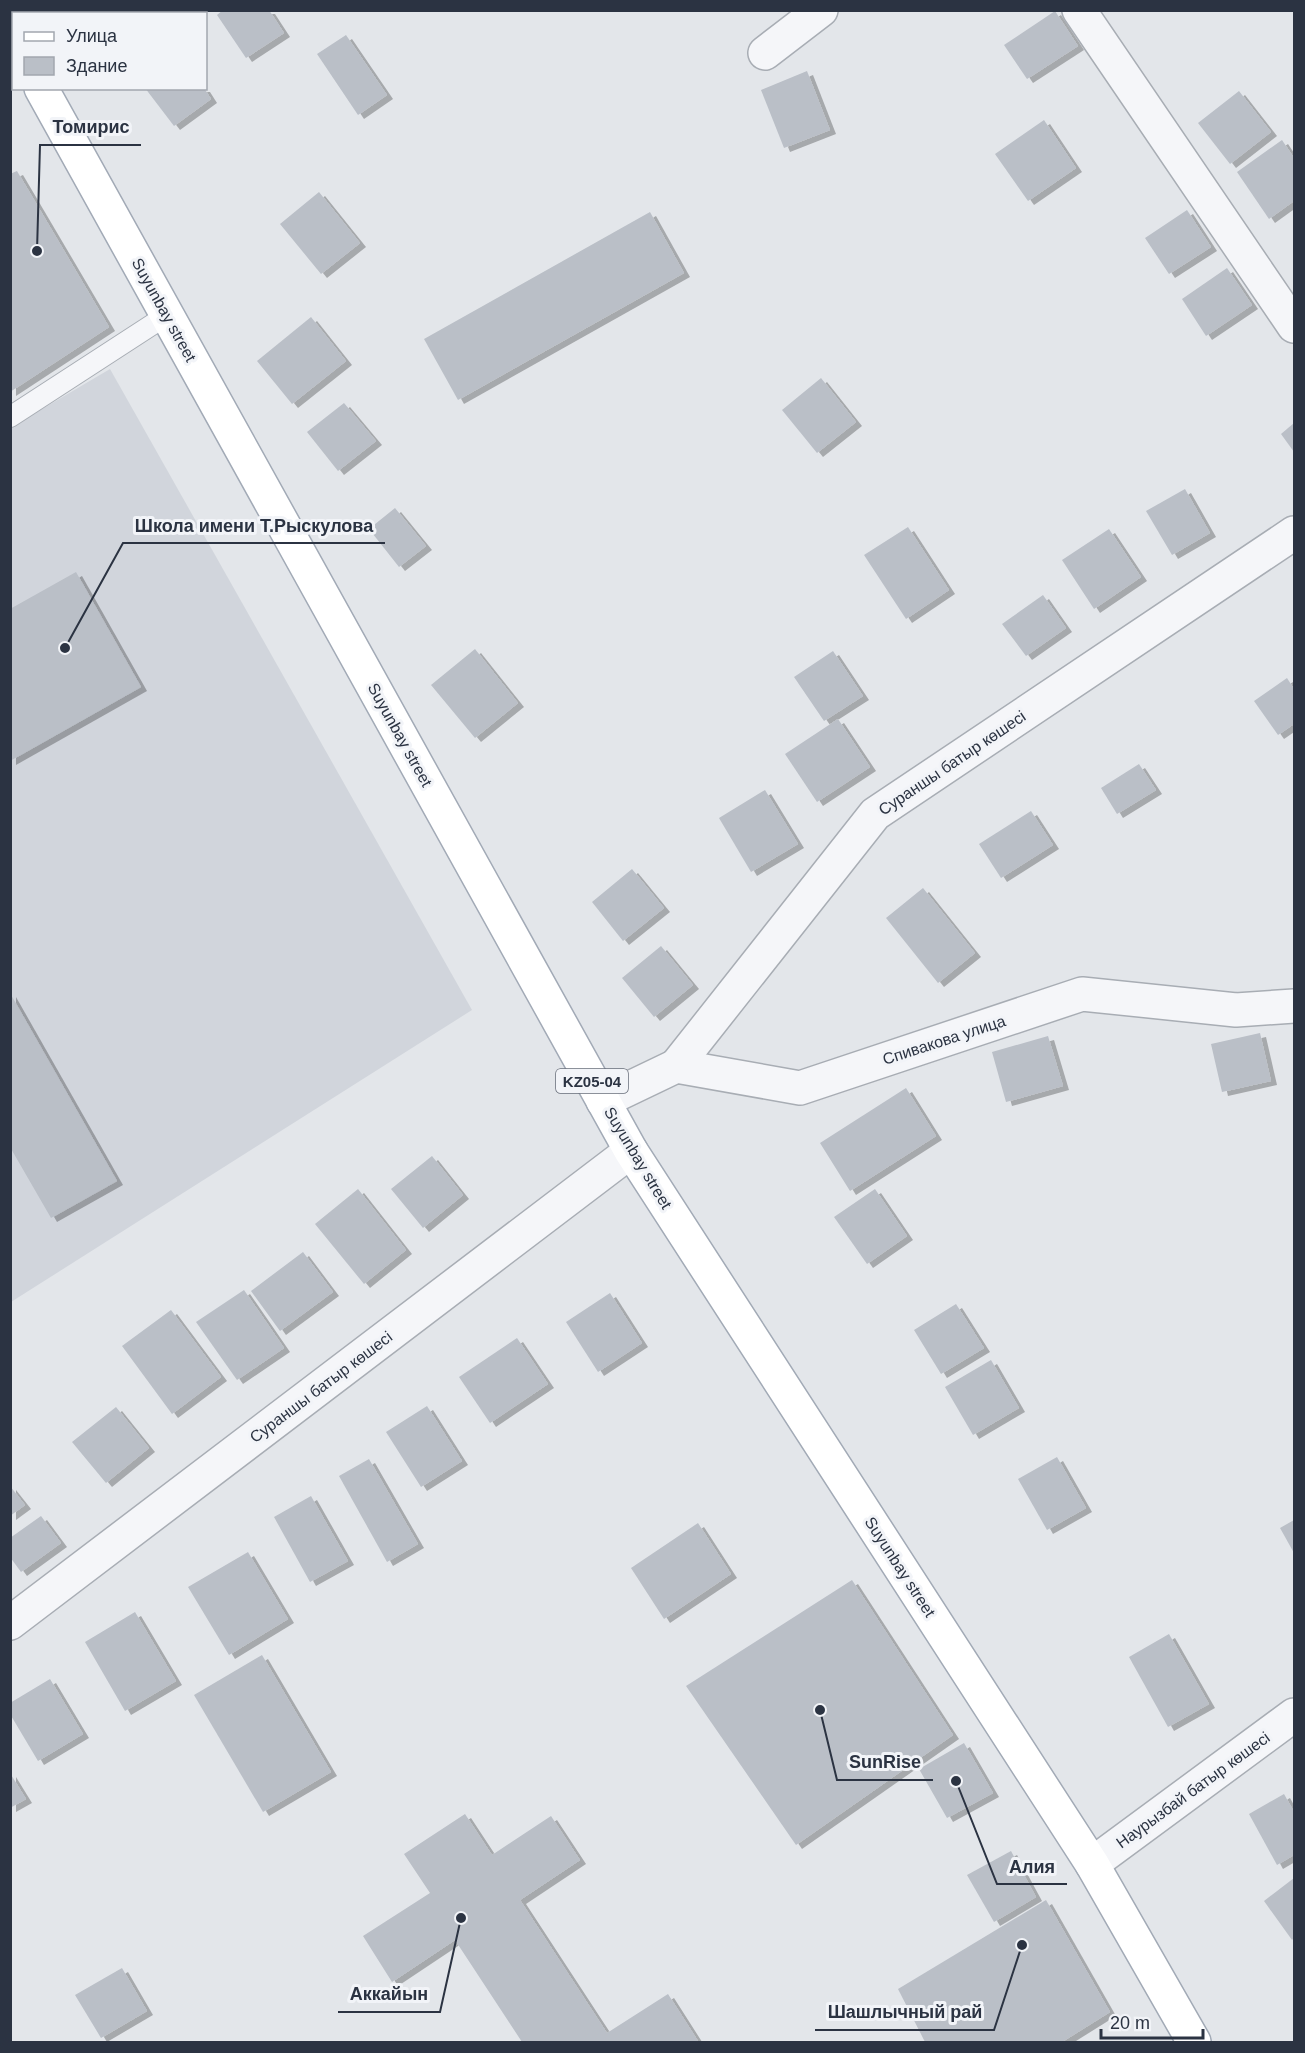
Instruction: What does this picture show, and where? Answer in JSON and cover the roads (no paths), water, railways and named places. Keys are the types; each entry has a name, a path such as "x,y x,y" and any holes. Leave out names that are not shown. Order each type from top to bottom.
{"main road":[{"name":"Suyunbay street","path":"42,90 631,1151 1092,1864 1194,2043"}],"street":[{"path":"765,52 821,10"},
{"path":"1078,10 1294,326"},
{"name":"Сураншы батыр көшесі","path":"676,1066 875,814 1294,533"},
{"name":"Спивакова улица","path":"676,1066 800,1088 1082,994 1236,1010 1294,1006"},
{"path":"603,1101 676,1066"},
{"name":"Сураншы батыр көшесі","path":"10,1623 631,1151"},
{"name":"Наурызбай батыр көшесі","path":"1092,1864 1294,1716"}],"lane":[{"path":"10,417 166,315"}],"place":[{"name":"Томирис","path":"37,251"},
{"name":"Школа имени Т.Рыскулова","path":"65,648"},
{"name":"SunRise","path":"820,1710"},
{"name":"Алия","path":"956,1781"},
{"name":"Аккайын","path":"461,1918"},
{"name":"Шашлычный рай","path":"1022,1945"}]}
